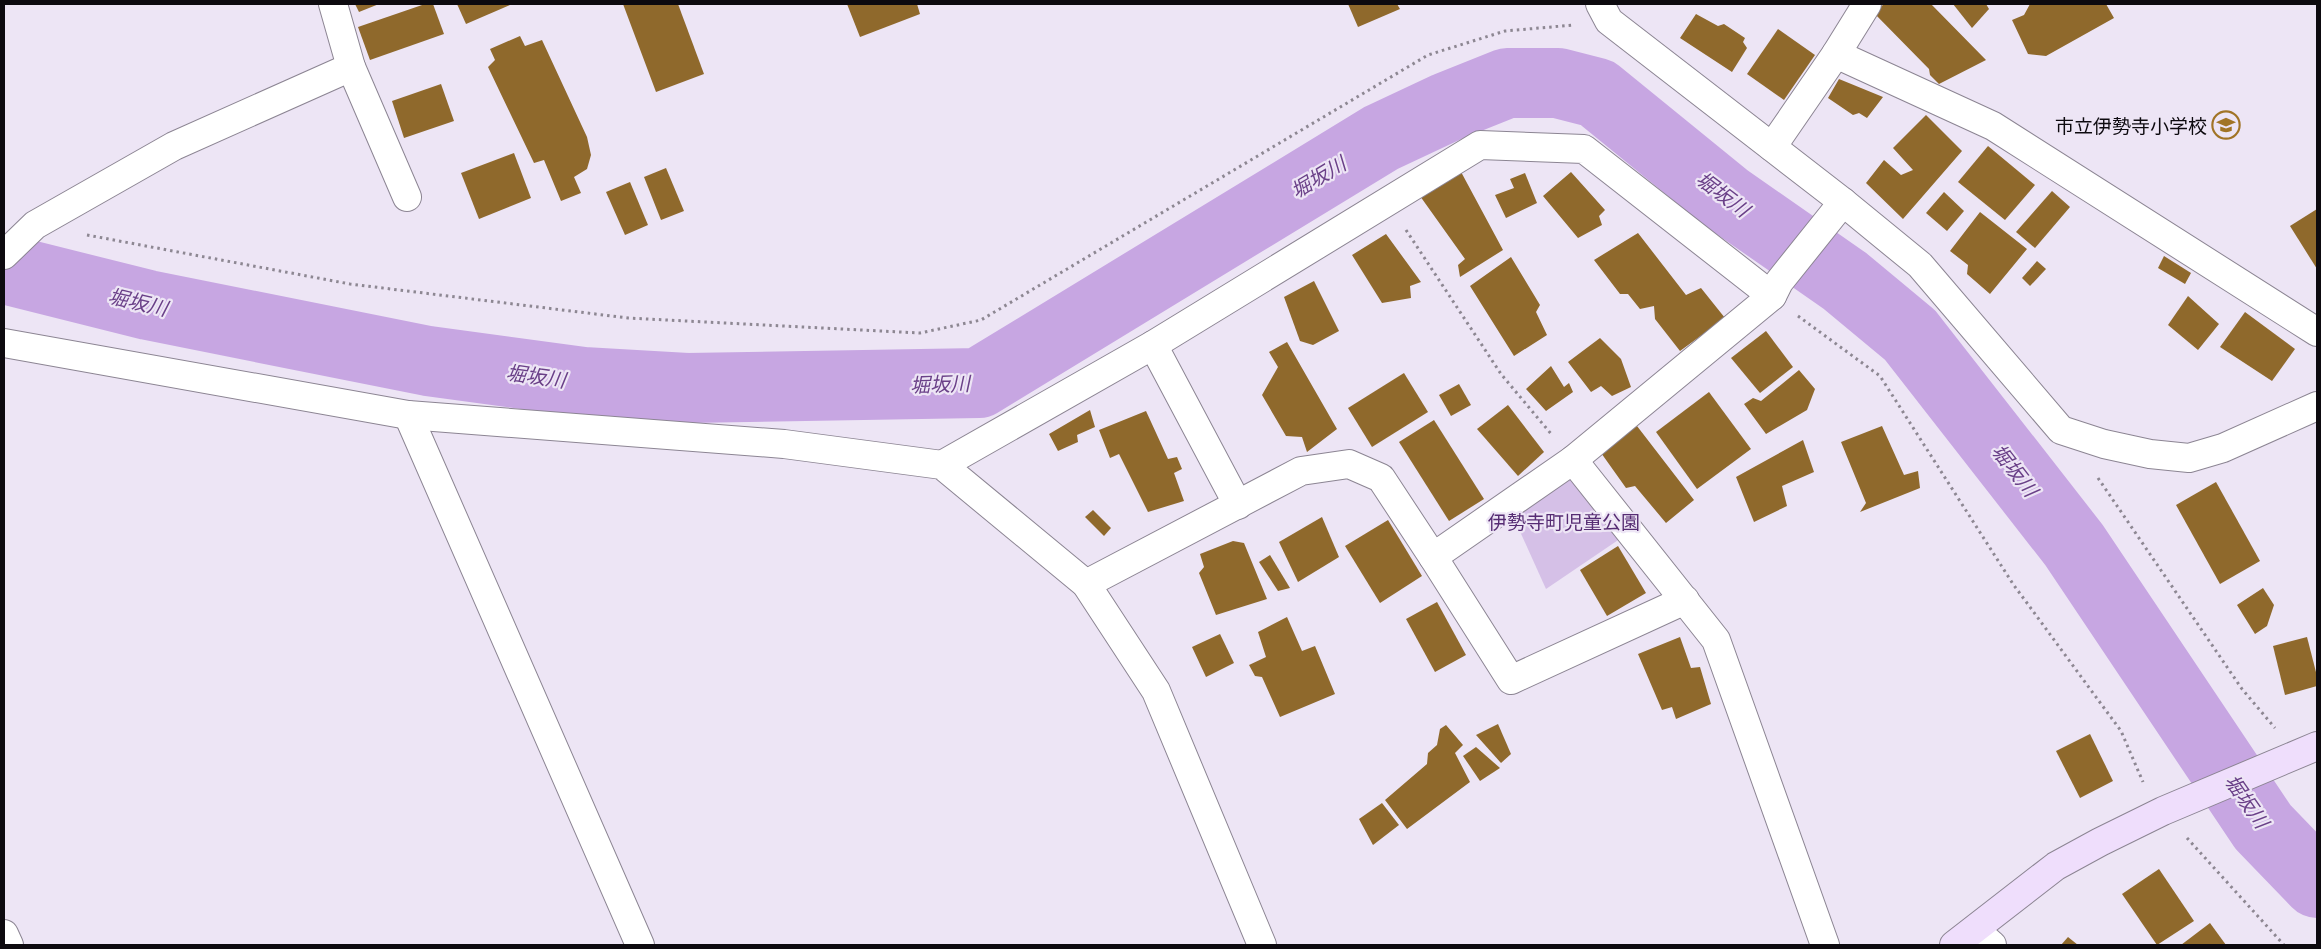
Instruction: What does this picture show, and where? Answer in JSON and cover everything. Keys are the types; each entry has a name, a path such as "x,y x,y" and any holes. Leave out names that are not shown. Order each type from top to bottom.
{"street":[{"path":"333,4 351,67 407,198"},
{"path":"1772,147 1836,54 1867,4"},
{"path":"1604,12 1772,147 1836,210 1920,265 2061,430 2104,444 2150,454 2189,458 2223,448 2317,406"},
{"path":"1836,54 1993,126 2317,332"},
{"path":"4,255 36,226 174,146 351,67"},
{"path":"942,465 1153,345 1480,145 1584,150 1776,289"},
{"path":"1433,557 1573,460 1776,289 1836,210"},
{"path":"4,343 408,415 784,444 942,465 1086,584 1156,691 1262,945"},
{"path":"1153,345 1238,505"},
{"path":"408,415 640,945"},
{"path":"1573,460 1716,640 1826,945"},
{"path":"1086,584 1301,471 1349,464 1381,478 1511,680 1684,600"},
{"path":"1974,940 2056,866 2100,842 2167,810 2303,752"},
{"path":"4,934 9,945"}],"path":[{"path":"36,226 350,284 608,316 920,333 980,320 1428,55 1506,31 1604,12"},
{"path":"1400,222 1501,374 1573,460"},
{"path":"1776,289 1880,376 2013,584 2121,732 2140,778 2284,945"},
{"path":"2095,474 2242,689 2303,752"}],"green space":[{"name":"伊勢寺町児童公園","path":"1573,460 1630,532 1546,589 1508,505"}],"building":[{"path":"355,4 379,4 359,12"},
{"path":"425,4 433,4 444,34 370,60 358,27"},
{"path":"457,4 509,4 510,5 466,24"},
{"path":"623,4 678,4 704,74 656,92"},
{"path":"847,4 917,4 920,14 860,37"},
{"path":"1348,4 1397,4 1400,9 1358,27"},
{"path":"1884,4 1931,4 1986,60 1939,84 1930,75 1929,69 1874,13"},
{"path":"1953,4 1986,4 1989,9 1972,28"},
{"path":"2030,4 2106,4 2114,18 2046,56 2028,54 2012,20 2024,15"},
{"path":"1696,14 1718,26 1724,24 1745,38 1743,42 1747,48 1732,72 1680,38"},
{"path":"1778,29 1815,55 1784,100 1747,74"},
{"path":"520,36 525,46 542,40 587,137 591,155 587,169 574,177 581,193 561,201 544,160 534,163 488,67 495,60 490,49"},
{"path":"1839,79 1883,97 1867,118 1859,113 1853,115 1828,98"},
{"path":"441,84 454,121 404,138 392,101"},
{"path":"1926,115 1962,151 1903,219 1866,183 1884,160 1901,175 1913,170 1893,148"},
{"path":"1988,146 2035,185 2005,220 1958,182"},
{"path":"514,153 531,198 479,219 461,173"},
{"path":"666,168 684,211 661,220 644,177"},
{"path":"1460,170 1503,250 1460,277 1458,265 1465,259 1420,196"},
{"path":"1571,172 1605,210 1599,216 1602,225 1578,238 1543,196"},
{"path":"1525,173 1537,203 1506,218 1495,195 1514,188 1510,179"},
{"path":"630,182 648,225 625,235 606,192"},
{"path":"2052,191 2070,207 2035,248 2016,232"},
{"path":"1944,192 1964,211 1947,231 1926,213"},
{"path":"2317,209 2317,269 2290,226"},
{"path":"1980,212 2027,249 1990,294 1967,274 1968,265 1950,251"},
{"path":"1638,233 1686,295 1701,288 1725,318 1680,351 1655,319 1654,306 1640,309 1628,294 1620,294 1594,260"},
{"path":"1386,234 1421,282 1410,286 1411,298 1382,303 1352,255"},
{"path":"2164,256 2191,273 2185,284 2158,268"},
{"path":"1511,257 1540,305 1536,312 1547,335 1514,356 1470,286"},
{"path":"2037,261 2046,269 2030,286 2022,278"},
{"path":"1314,281 1339,331 1313,345 1300,341 1284,297"},
{"path":"2188,296 2219,324 2198,350 2168,325"},
{"path":"2245,312 2295,349 2272,381 2220,347"},
{"path":"1766,331 1793,367 1760,393 1731,358"},
{"path":"1600,338 1621,359 1631,387 1612,396 1601,386 1591,392 1568,362"},
{"path":"1287,342 1337,429 1307,452 1302,437 1286,436 1262,395 1278,367 1269,352"},
{"path":"1551,366 1564,387 1569,383 1573,392 1546,411 1526,389"},
{"path":"1799,370 1815,389 1807,410 1766,434 1744,404 1753,398 1761,401"},
{"path":"1404,373 1428,412 1372,447 1348,408"},
{"path":"1459,384 1471,405 1451,416 1439,395"},
{"path":"1709,392 1751,449 1697,489 1656,432"},
{"path":"1508,405 1544,452 1518,476 1477,429"},
{"path":"1090,410 1095,427 1077,435 1078,442 1058,451 1049,434"},
{"path":"1146,411 1168,459 1177,457 1182,469 1174,473 1184,501 1148,512 1119,454 1110,458 1099,430"},
{"path":"1434,420 1484,499 1449,521 1399,442"},
{"path":"1637,426 1694,500 1666,523 1635,486 1626,488 1599,450"},
{"path":"1882,426 1904,475 1918,471 1920,488 1860,512 1866,503 1841,442"},
{"path":"1803,440 1814,472 1782,486 1787,506 1754,522 1736,477"},
{"path":"2216,482 2260,561 2220,584 2176,505"},
{"path":"1093,510 1111,528 1104,536 1085,517"},
{"path":"1322,517 1339,557 1298,582 1279,542"},
{"path":"1388,520 1422,576 1380,603 1345,546"},
{"path":"1233,541 1244,543 1267,599 1216,615 1199,573 1204,567 1200,554"},
{"path":"1618,546 1646,593 1607,616 1580,570"},
{"path":"1270,555 1290,588 1278,591 1259,562"},
{"path":"2263,588 2274,605 2267,626 2255,634 2237,605"},
{"path":"1437,602 1466,655 1435,672 1406,619"},
{"path":"1287,617 1302,651 1315,646 1335,694 1280,717 1262,677 1255,676 1249,665 1266,657 1258,632"},
{"path":"1220,634 1234,663 1206,677 1192,647"},
{"path":"1680,637 1691,668 1700,667 1711,704 1676,719 1672,707 1662,710 1638,654"},
{"path":"2307,637 2317,676 2317,686 2285,695 2273,646"},
{"path":"1498,724 1511,754 1501,763 1476,735"},
{"path":"1446,725 1463,745 1455,753 1470,782 1407,829 1385,800 1427,764 1428,753 1437,745 1440,729"},
{"path":"2090,734 2113,781 2080,798 2056,751"},
{"path":"1476,747 1500,768 1480,781 1463,756"},
{"path":"1382,803 1399,825 1373,845 1359,819"},
{"path":"2159,869 2194,921 2157,945 2122,894"},
{"path":"2210,923 2226,945 2181,945"},
{"path":"2068,937 2078,945 2061,945"}],"waterway":[{"name":"堀坂川","path":"4,269 148,305 428,361 583,382 687,388 979,383 1381,138 1447,107 1507,83 1558,83 1597,93 1726,198 1845,281 1910,335 2074,545 2263,827 2317,883"}],"place":[{"name":"市立伊勢寺小学校","path":"2226,125"}]}
